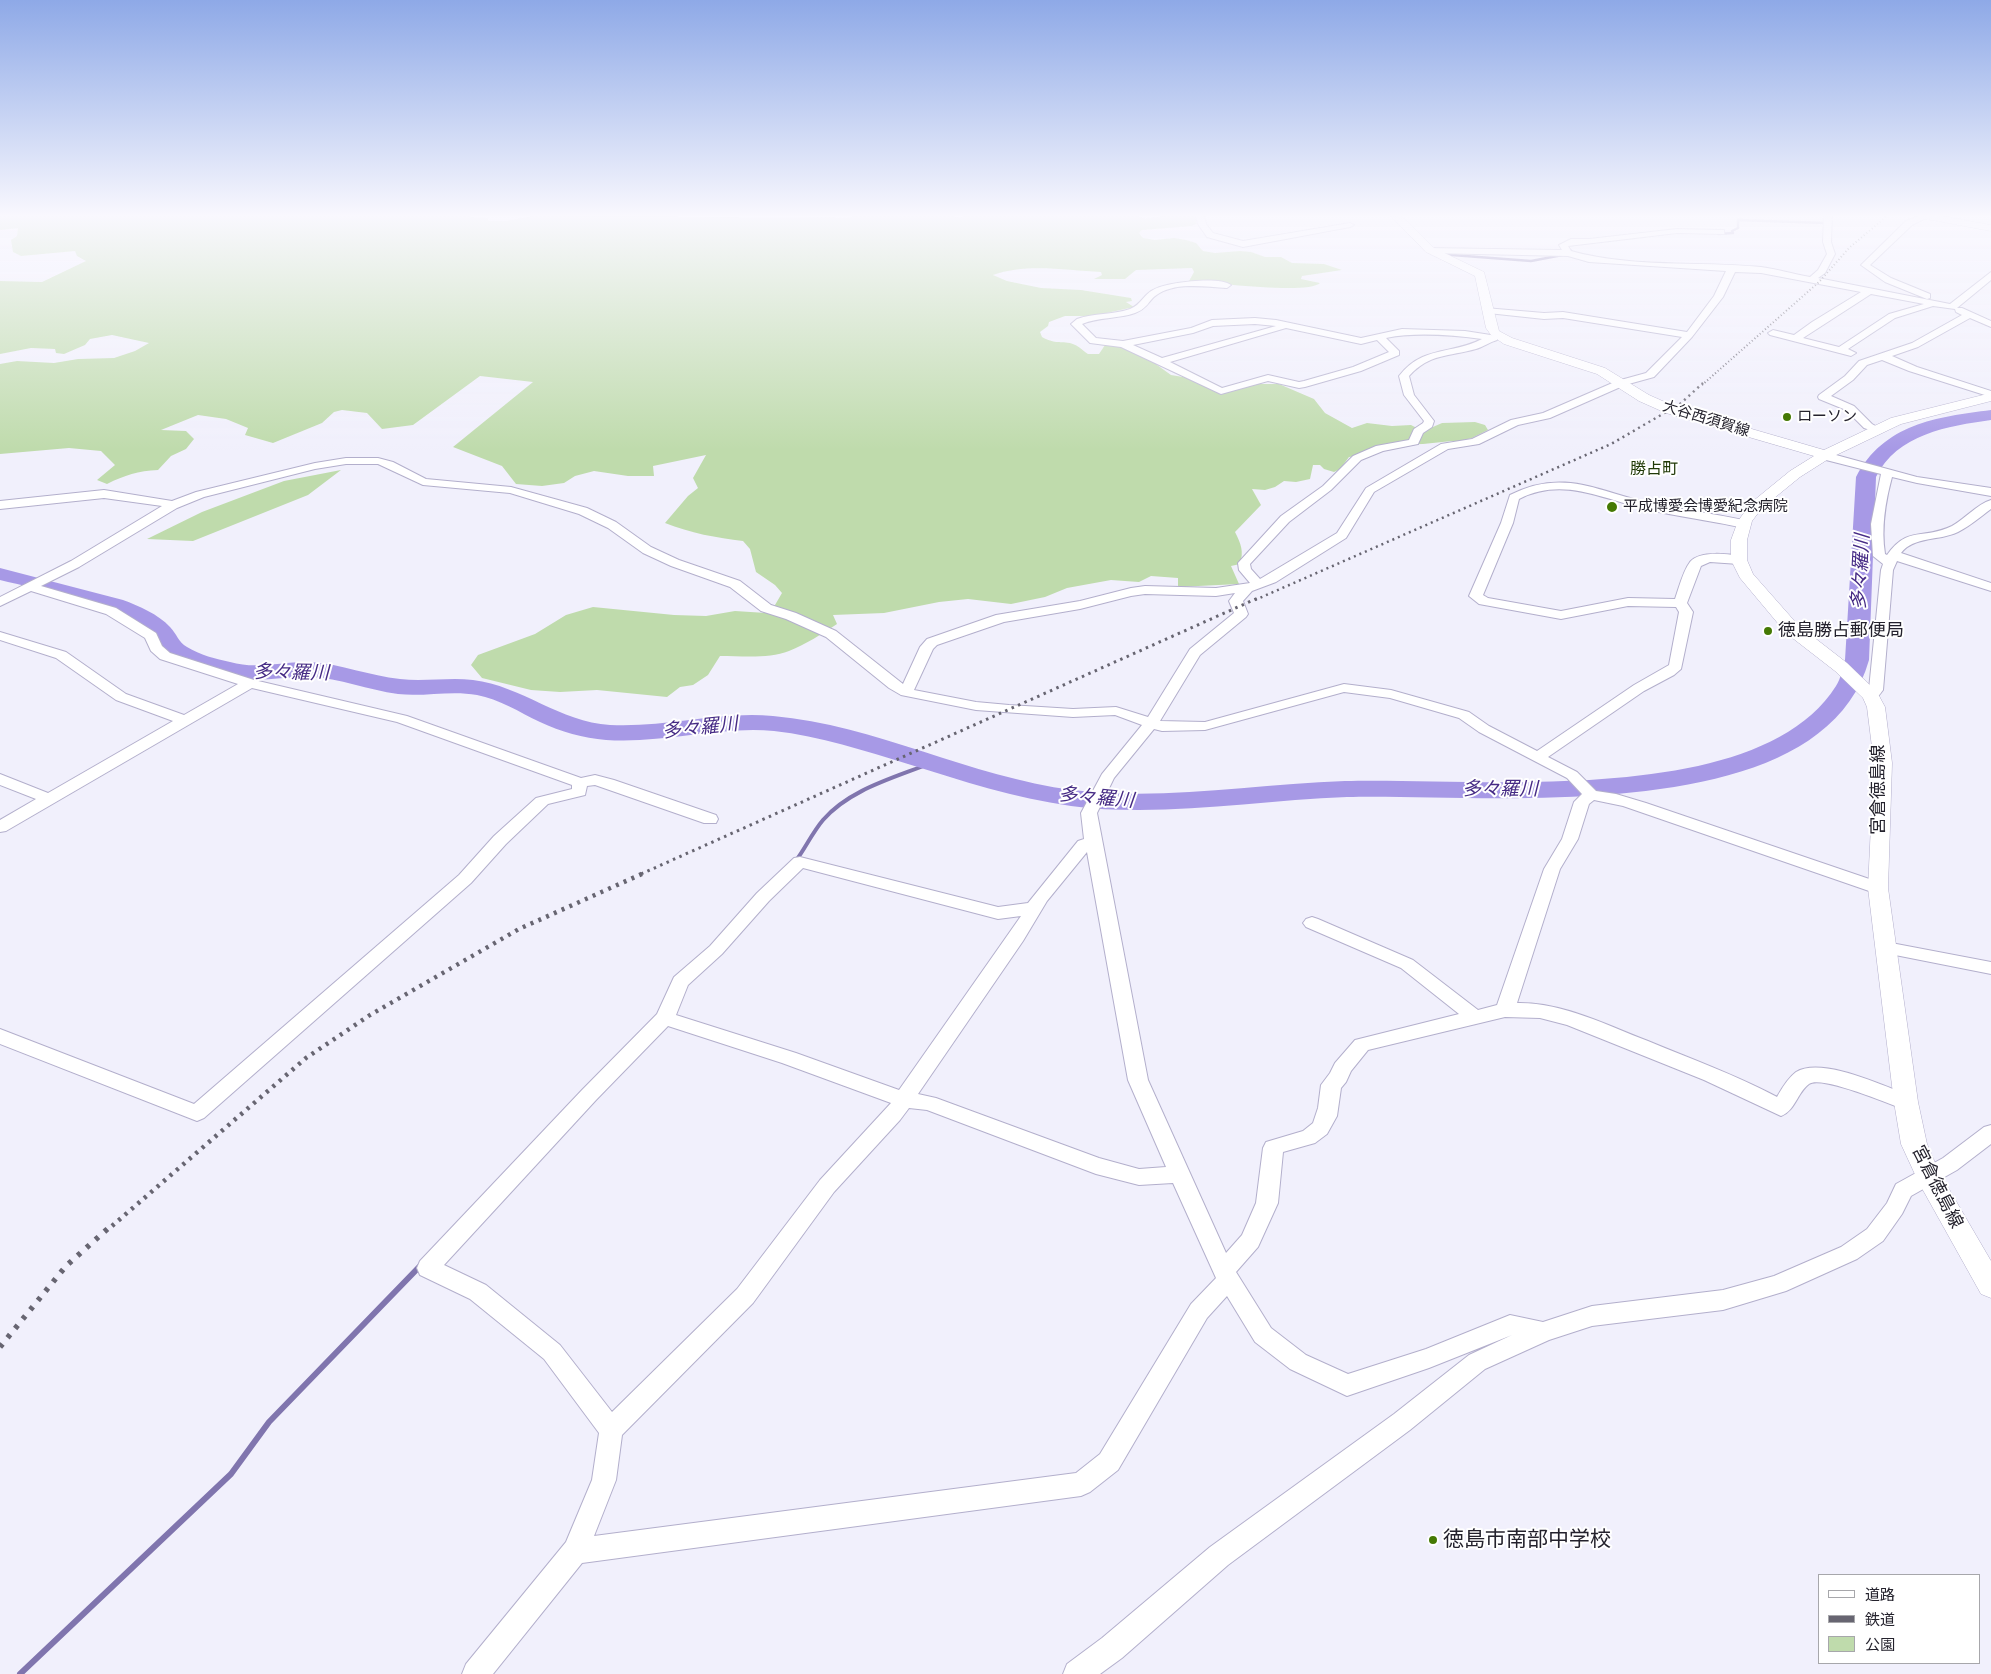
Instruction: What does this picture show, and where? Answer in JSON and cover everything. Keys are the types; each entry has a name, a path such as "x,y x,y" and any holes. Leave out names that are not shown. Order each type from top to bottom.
{"main road":[{"path":"1484,294 1492,328 1497,338"},
{"name":"大谷西須賀線","path":"1497,338 1601,371 1644,398 1671,410 1825,454"},
{"path":"1867,692 1841,667 1792,629 1746,575 1739,560 1739,540 1744,524 1757,505 1795,474 1825,454 1876,429 1916,414 1991,395"},
{"name":"宮倉徳島線","path":"1867,692 1876,707 1883,763 1878,888 1906,1102 1914,1144 1928,1176 1991,1286"}],"street":[{"path":"1151,294 1146,303 1136,309 1106,318 1081,320 1076,324 1093,341 1124,344 1193,330 1212,323 1260,321 1361,340 1410,332 1475,334 1497,338"},
{"path":"906,692 927,646 932,642 976,625 1018,614 1080,605 1131,592 1145,590 1216,592 1252,586 1271,579 1342,535 1370,490 1446,446 1475,442 1515,422 1546,416 1621,383 1650,374 1689,335 1719,294"},
{"path":"1795,339 1815,324 1864,294"},
{"path":"1885,294 1952,307 1969,294"},
{"path":"1921,294 1991,324"},
{"path":"1841,350 1892,316 1934,304"},
{"path":"1488,310 1544,316 1563,315 1689,335"},
{"path":"1876,429 1868,426 1850,408 1823,396 1849,378 1863,363 1915,345 1969,315"},
{"path":"1161,361 1286,326"},
{"path":"1773,333 1877,358 1991,395"},
{"path":"1124,344 1221,391 1268,378 1299,385 1357,369 1396,352 1379,337"},
{"path":"1252,586 1244,563 1271,532 1327,488 1357,458 1380,448 1414,442 1418,431 1428,425 1429,421 1426,416 1409,395 1404,376 1408,370 1434,353 1475,346 1497,338"},
{"path":"1825,454 1830,458 1884,472 1991,492"},
{"path":"0,602 75,564 173,505 222,488 298,469 346,461 378,460 423,482 520,492 583,511 612,525 647,550 676,564 735,584 766,608 791,616 831,634 894,685 906,692 976,706 1073,713 1116,711 1162,727 1205,726 1344,688 1391,694 1464,715 1484,729 1572,775 1587,790 1636,804 1674,819 1878,888"},
{"path":"1884,472 1879,499 1876,540 1879,556 1890,562 1991,587"},
{"path":"1680,604 1623,602 1562,616 1484,601 1476,596 1507,523 1514,498 1532,490 1564,486 1581,488 1649,506 1744,524"},
{"path":"0,505 104,494 131,496 173,505"},
{"path":"1867,692 1876,690 1890,562 1901,543 1955,529 1991,504"},
{"path":"1680,604 1698,560 1711,558 1739,560"},
{"path":"35,584 111,611 151,636 156,648 165,656 250,683 402,719 580,784 595,780 609,783 710,819"},
{"path":"1236,601 1252,586"},
{"path":"1216,592 1236,601 1241,614 1195,652 1151,724 1106,777 1089,813 1138,1080 1226,1275 1263,1335 1298,1362 1347,1385 1429,1358 1510,1325 1543,1332"},
{"path":"1537,757 1639,688 1669,672 1676,666 1686,612 1680,604"},
{"path":"0,636 61,655 121,697 183,720"},
{"path":"0,827 250,683"},
{"path":"0,780 49,799"},
{"path":"0,1036 197,1113 465,879 500,840 542,801 579,792 580,784"},
{"path":"1505,1010 1552,869 1570,839 1587,790"},
{"path":"476,1674 576,1551 604,1480 611,1430 745,1296 827,1186 893,1116 1017,937 1040,898 1084,845 1093,842"},
{"path":"611,1430 552,1352 478,1292 428,1268 576,1109 664,1018 680,982 716,950 763,897 800,862 998,913 1034,908"},
{"path":"1312,923 1407,964 1475,1017"},
{"path":"1886,948 1991,968"},
{"path":"576,1551 1081,1484 1109,1462 1199,1311 1250,1241 1267,1203 1274,1148 1283,1142 1310,1136 1325,1124 1331,1085 1339,1077 1342,1068 1362,1045 1505,1010 1525,1008 1575,1020 1750,1091 1781,1108 1799,1081 1809,1074 1821,1074 1847,1081 1906,1102"},
{"path":"664,1018 789,1058 904,1100 929,1103 1096,1166 1139,1177 1180,1174"},
{"path":"1077,1674 1112,1648 1219,1556 1402,1422 1477,1362 1543,1332 1592,1316 1723,1300 1778,1284 1849,1253 1875,1235 1895,1208 1903,1190 1950,1164 1991,1133"}],"green space":[{"path":"0,294 1107,294 1131,298 1132,301 1126,302 1134,307 1093,316 1065,316 1049,322 1048,326 1040,332 1042,337 1073,344 1088,354 1099,354 1105,345 1129,349 1153,362 1171,375 1189,378 1225,392 1254,384 1279,384 1314,399 1325,413 1352,428 1367,423 1392,426 1411,425 1426,430 1442,423 1475,422 1485,425 1488,430 1472,438 1456,442 1382,445 1366,450 1359,456 1349,457 1340,469 1334,472 1324,469 1320,465 1313,465 1310,479 1296,482 1284,481 1275,487 1265,490 1252,489 1261,505 1235,532 1242,555 1240,564 1231,566 1239,584 1178,587 1178,578 1151,576 1139,582 1111,580 1067,588 1045,597 1011,604 968,599 939,602 884,613 833,615 837,624 814,639 781,654 746,657 720,656 708,675 693,685 680,687 667,697 597,690 560,692 531,690 482,678 471,665 478,655 535,634 566,615 593,607 674,615 706,616 735,611 766,613 775,605 782,593 775,585 756,572 750,549 743,541 704,535 665,523 688,496 698,488 693,478 706,455 653,466 654,476 628,476 594,471 575,476 564,483 542,486 516,484 502,466 453,447 533,382 480,376 413,425 382,429 367,413 342,410 334,412 322,423 273,443 245,435 248,428 226,419 198,415 161,430 186,431 194,439 186,449 171,456 158,470 132,474 107,484 97,480 115,465 101,451 69,448 0,454 0,364 17,361 54,363 78,359 114,358 135,351 149,343 112,335 90,339 85,345 64,354 56,353 55,349 31,348 0,354"},
{"path":"341,470 308,495 193,541 147,539 202,512 284,481"}],"waterway":[{"name":"多々羅川","path":"0,574 32,581 115,605 145,619 157,627 164,634 170,645 180,653 206,663 240,672 259,673 308,669 337,673 400,687 463,686 486,689 499,693 573,727 602,732 647,732 735,723 778,724 852,739 998,783 1035,792 1073,798 1137,802 1344,789 1561,789 1617,786 1673,779 1727,768 1776,749 1817,723 1847,688 1857,660 1866,477 1874,462 1886,449 1918,431 1956,420 1991,415"},
{"path":"795,862 823,820 846,800 888,779 931,763"},
{"path":"20,1674 231,1474 269,1422 421,1265"}],"railway":[{"path":"1702,385 1805,294"},
{"path":"1255,600 1611,444 1680,404 1703,383"},
{"path":"641,874 1258,598"},
{"path":"112,1226 306,1058 370,1015 519,929 644,873"},
{"path":"0,1347 66,1266 113,1224"}],"place":[{"name":"ローソン","path":"1787,417"},
{"name":"平成博愛会博愛紀念病院","path":"1612,507"},
{"name":"徳島勝占郵便局","path":"1768,631"},
{"name":"徳島市南部中学校","path":"1433,1540"}],"district":[{"name":"勝占町","path":"1654,469"}]}
